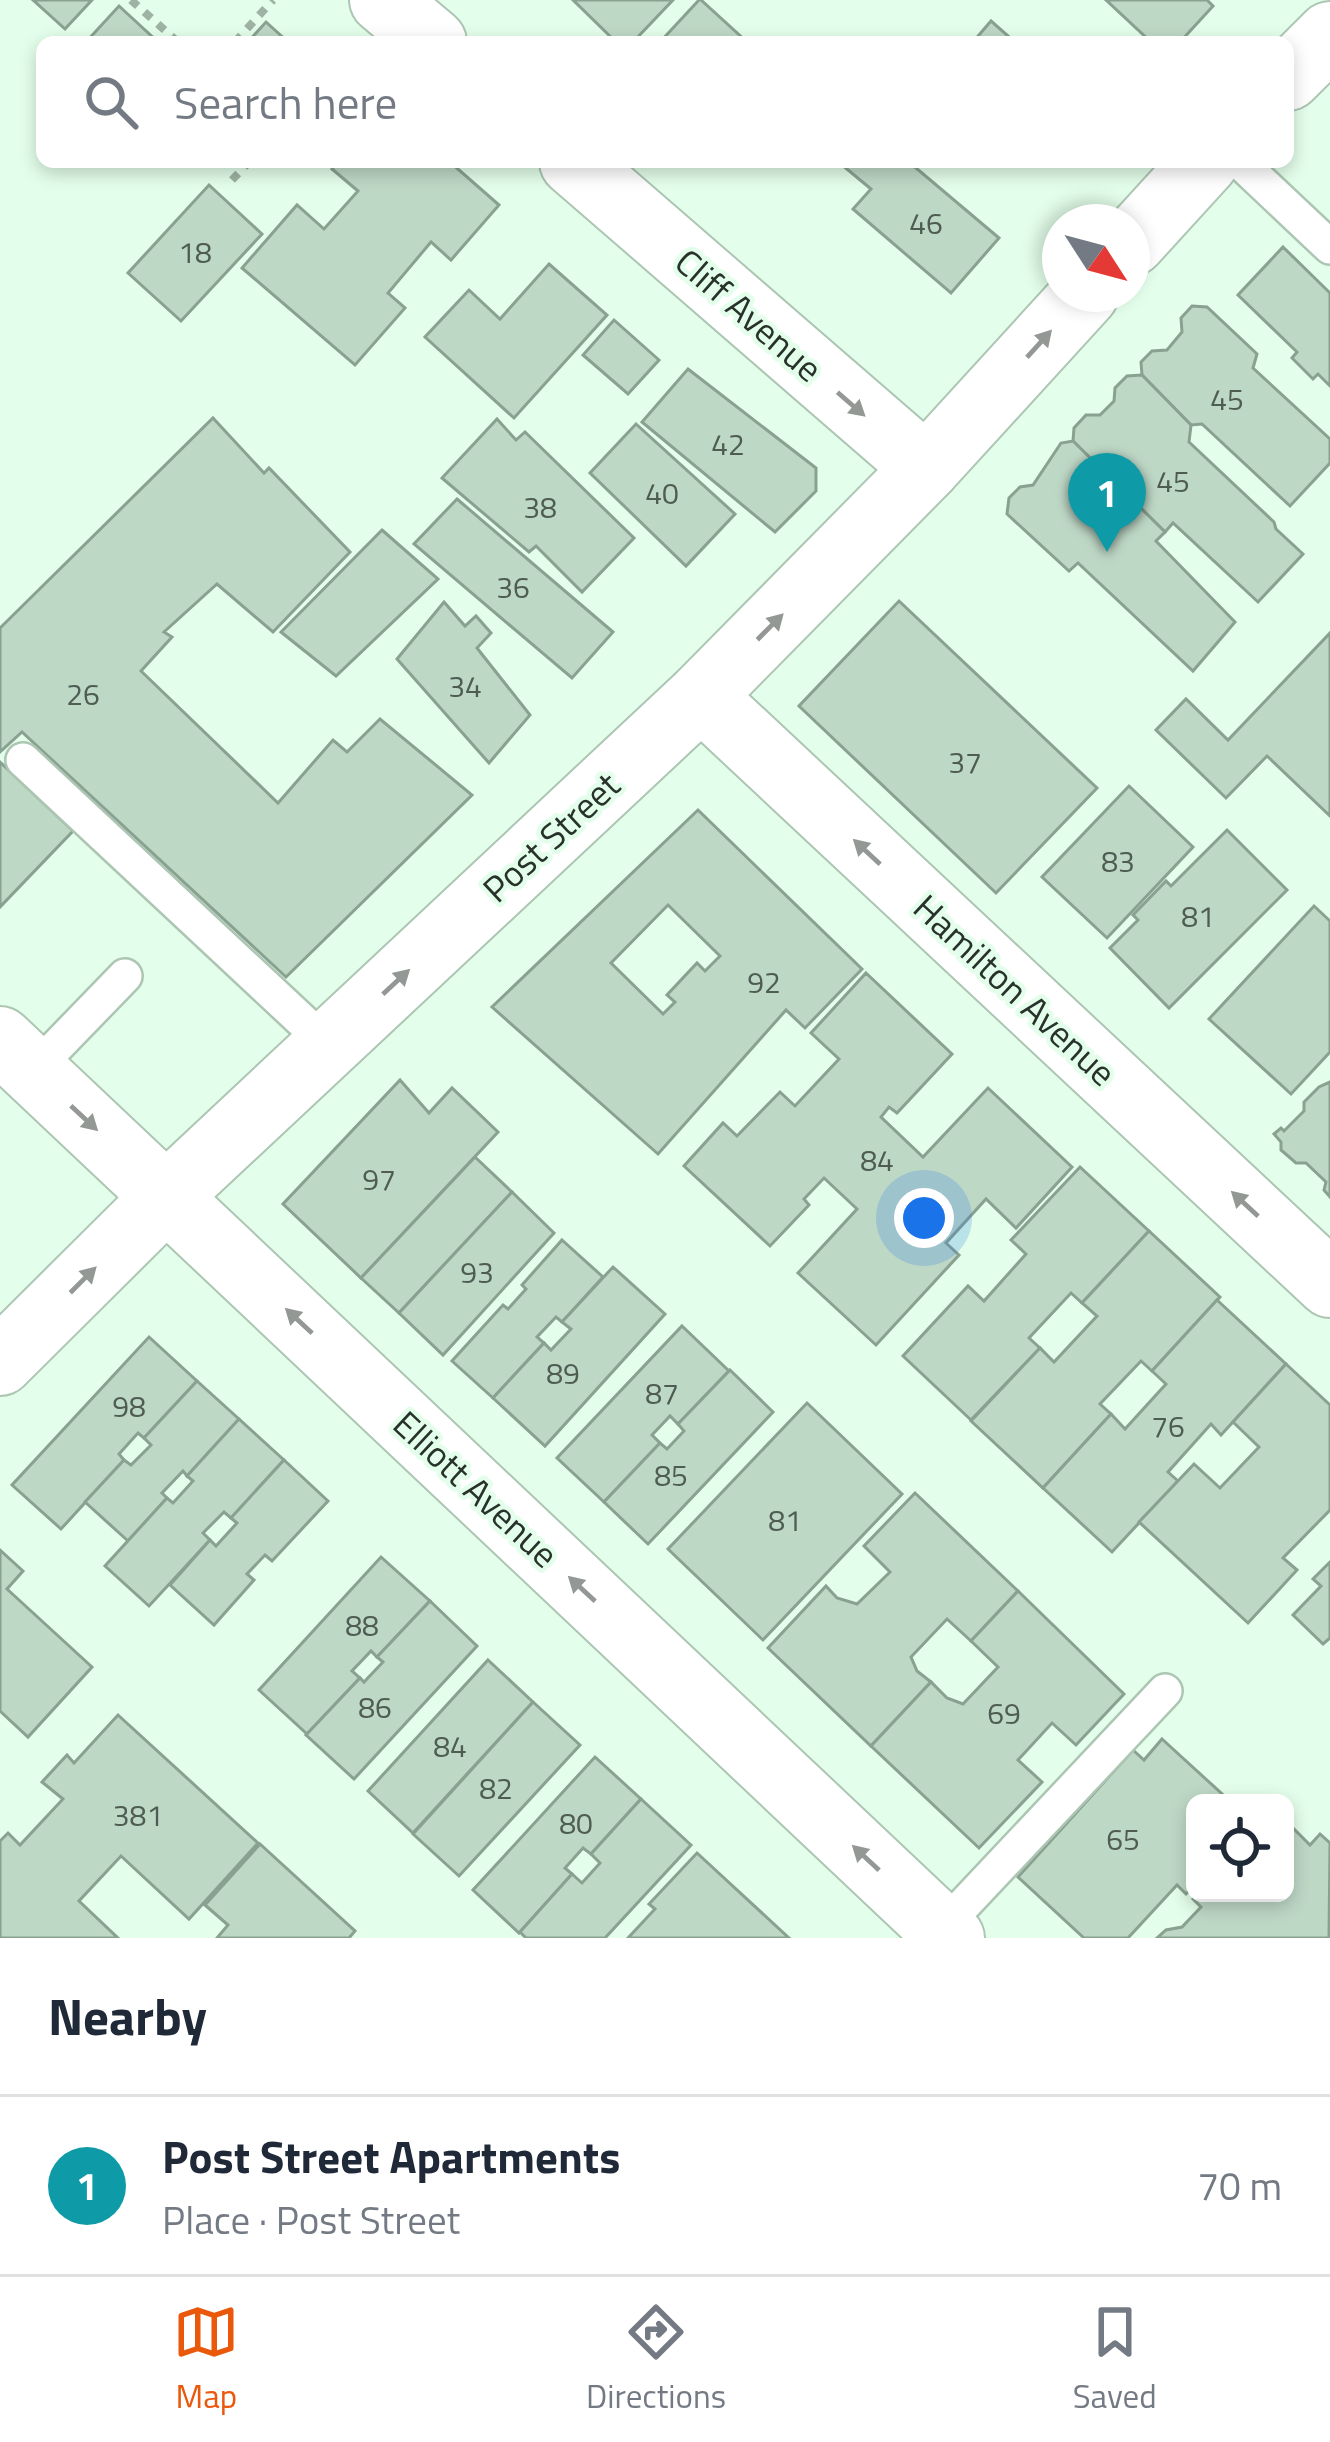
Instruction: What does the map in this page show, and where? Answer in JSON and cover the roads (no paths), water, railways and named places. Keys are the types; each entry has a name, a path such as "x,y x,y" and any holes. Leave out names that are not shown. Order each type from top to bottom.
{"street":[{"path":"383,0 426,36"},
{"path":"1294,71 1330,35"},
{"name":"Cliff Avenue","path":"580,168 926,468"},
{"path":"1150,222 1200,168"},
{"name":"Post Street","path":"0,1363 167,1196 701,696 926,468 1069,312"},
{"name":"Hamilton Avenue","path":"701,696 1330,1284"},
{"name":"Elliott Avenue","path":"16,1056 946,1933"}],"lane":[{"path":"1246,168 1330,247"},
{"path":"23,760 328,1046"},
{"path":"16,1056 125,976"},
{"path":"946,1933 1165,1691"}],"place":[{"name":"Post Street Apartments","path":"1107,552"}]}
